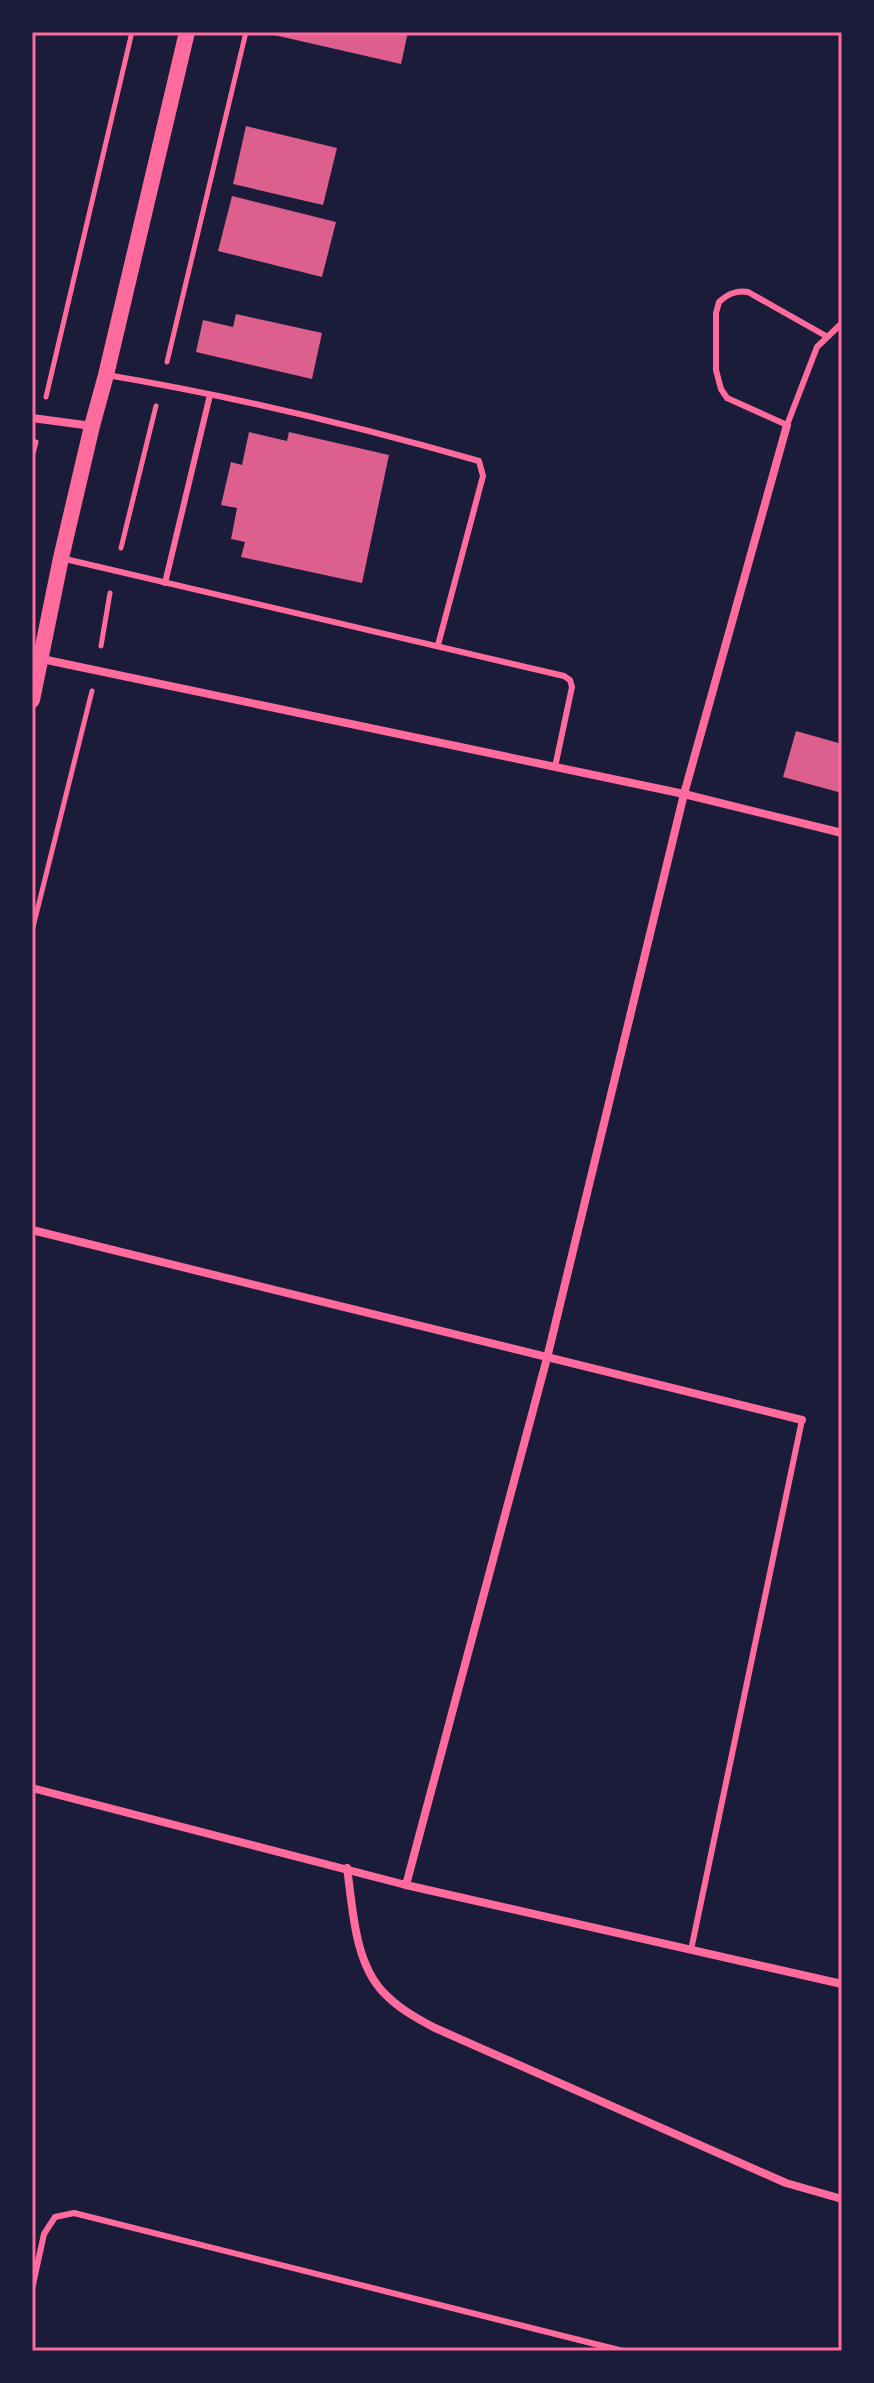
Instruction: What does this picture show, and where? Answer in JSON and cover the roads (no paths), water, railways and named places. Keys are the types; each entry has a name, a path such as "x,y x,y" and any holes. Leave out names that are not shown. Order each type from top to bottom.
{"main road":[{"path":"32,700 61,558 187,32"}],"street":[{"path":"36,419 92,426"},
{"path":"406,1885 547,1358 684,794 787,425"},
{"path":"42,659 684,794 842,833"},
{"path":"32,1230 802,1420"},
{"path":"32,1788 406,1885 842,1984"},
{"path":"347,1868 356,1934 369,1970 382,1991 405,2011 449,2034 786,2183 842,2199"}],"lane":[{"path":"826,336 748,292 739,290 719,302 716,313 716,370 721,389 727,398 787,425 817,347 842,323"},
{"path":"106,375 162,384 404,439 479,461 483,476 465,554 438,645"},
{"path":"165,583 210,395"},
{"path":"61,558 564,676 570,680 572,687 555,767"},
{"path":"691,1950 802,1420"},
{"path":"32,2289 44,2234 55,2217 74,2213 623,2351"}]}
